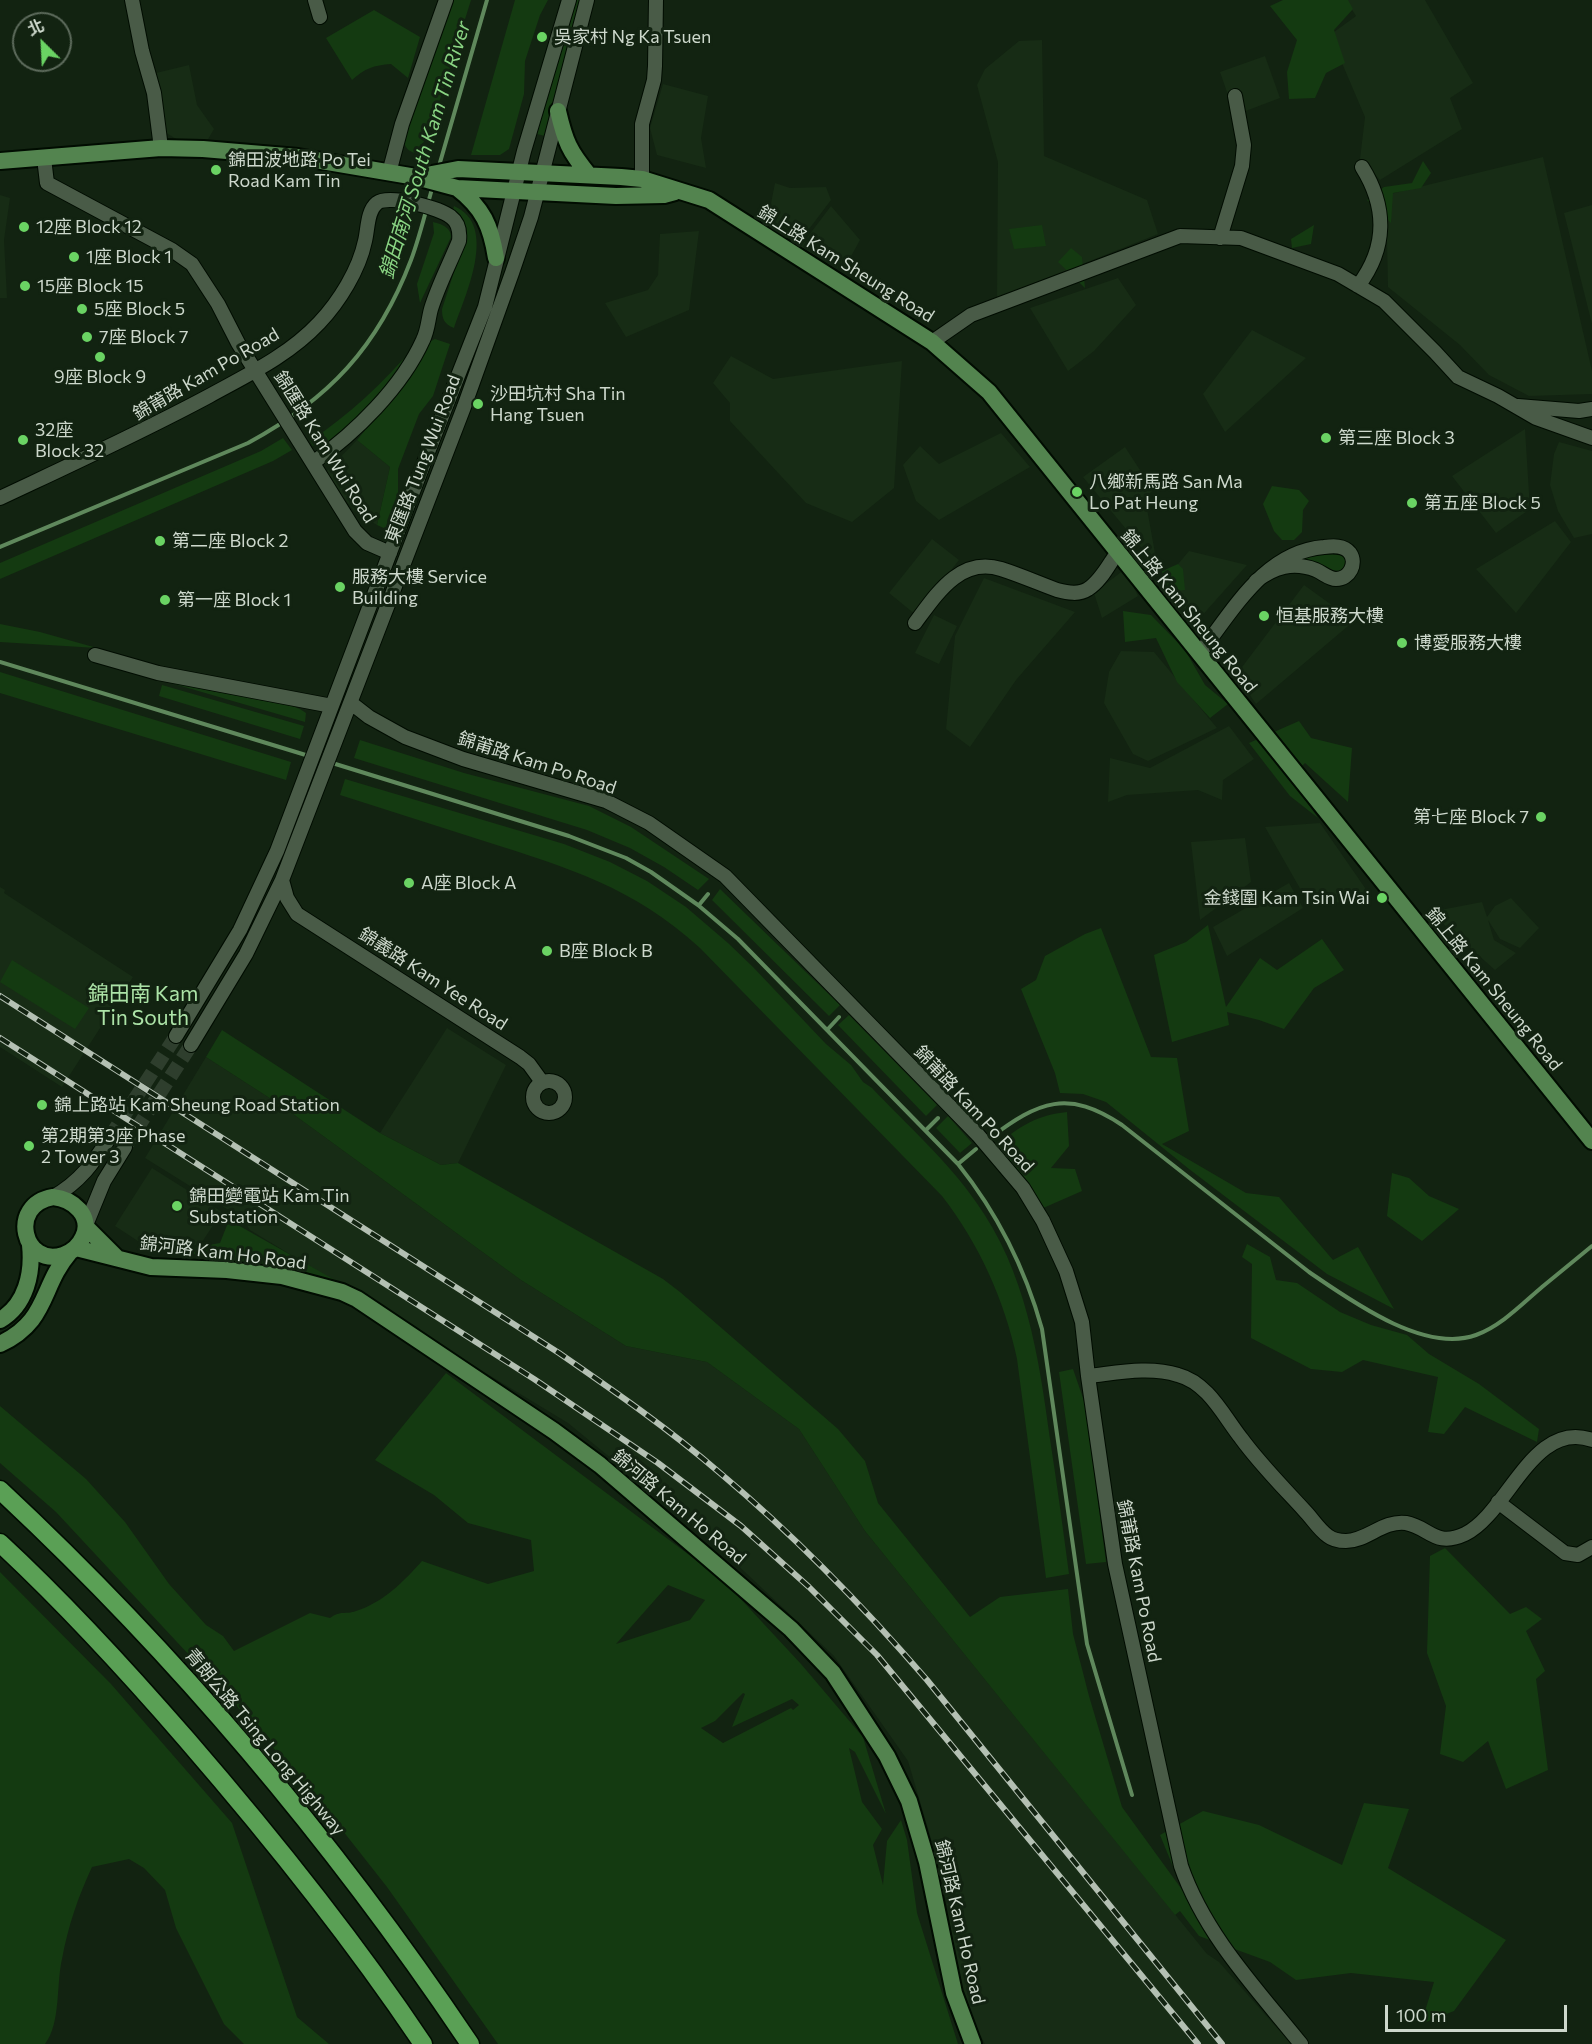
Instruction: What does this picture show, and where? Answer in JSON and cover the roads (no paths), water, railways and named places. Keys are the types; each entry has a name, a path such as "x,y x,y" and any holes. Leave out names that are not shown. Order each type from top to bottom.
{"highway":[{"name":"青朗公路 Tsing Long Highway","path":"0,1490 90,1576 170,1661 254,1758 387,1926 470,2044"},
{"path":"0,1543 56,1597 135,1681 222,1780 346,1936 423,2044"}],"main road":[{"path":"558,111 564,139 569,150 589,175"},
{"name":"錦上路 Kam Sheung Road","path":"0,161 161,148 203,149 298,157 411,176 457,188 616,196 664,195 680,191"},
{"name":"錦上路 Kam Sheung Road","path":"411,176 458,169 642,179 709,200 932,342 989,392 1592,1141"},
{"path":"457,188 471,199 485,218 491,230 496,258"},
{"path":"0,1320 17,1305 26,1288 31,1264 30,1245 25,1232 26,1216 36,1204 54,1197 68,1199 83,1215 86,1226 83,1238 61,1264 34,1317 19,1333 0,1344"},
{"name":"錦河路 Kam Ho Road","path":"86,1226 117,1258"},
{"path":"30,1245 42,1254 51,1257 73,1250"},
{"name":"錦河路 Kam Ho Road","path":"73,1250 167,1269 227,1270 282,1276 342,1292 357,1299 554,1431 600,1465 791,1629 818,1656 846,1692 901,1781 916,1820 927,1862 954,1993 973,2044"}],"street":[{"path":"132,0 142,51 154,93 161,148"},
{"path":"315,0 320,17"},
{"path":"389,173 402,124 446,0"},
{"name":"東匯路 Tung Wui Road","path":"176,1036 250,911 279,846 485,307 518,171 569,0"},
{"name":"東匯路 Tung Wui Road","path":"191,1045 263,922 282,880 464,407 512,273 537,193 587,0"},
{"path":"642,179 642,124 654,80 656,0"},
{"path":"1220,238 1242,166 1244,145 1235,96"},
{"name":"錦匯路 Kam Wui Road","path":"44,158 47,183 172,250 192,264 218,304 264,385 361,538 374,548 390,553"},
{"path":"1358,286 1371,269 1377,252 1380,216 1377,196 1362,167"},
{"name":"錦莆路 Kam Po Road","path":"0,498 141,432 256,371 305,337 330,311 358,262 365,245 371,210 375,204 382,200 402,201 441,211 453,218 460,232 459,241 431,309 424,339 406,370 380,404 338,444 314,462"},
{"path":"932,342 972,315 1180,236 1241,238 1338,274 1384,302 1458,377 1536,418 1592,438"},
{"path":"1515,406 1579,411 1592,409"},
{"path":"1199,654 1256,581 1281,560 1305,550 1339,546 1351,554 1353,561 1348,574 1342,578 1334,579 1314,569 1290,565 1275,568 1256,581"},
{"path":"915,623 939,590 969,568 1000,568 1042,584 1075,593 1094,585 1117,553"},
{"path":"95,655 158,673 332,706"},
{"name":"錦莆路 Kam Po Road","path":"349,707 405,737 463,759 606,801 648,823 725,876 970,1127 1023,1188 1043,1221 1075,1295 1082,1322 1115,1564 1181,1866 1193,1897 1215,1936 1301,2044"},
{"path":"282,880 287,897 297,914"},
{"path":"263,922 268,917 277,914 297,914"},
{"name":"錦義路 Kam Yee Road","path":"297,914 520,1057 529,1064 543,1082"},
{"path":"54,1197 84,1175 110,1137"},
{"path":"86,1226 104,1181 125,1147"},
{"path":"1088,1376 1147,1371 1163,1372 1189,1379 1213,1399 1241,1439 1270,1474 1334,1540 1352,1541 1383,1526 1396,1523 1415,1526 1436,1538 1454,1538 1477,1526 1486,1518 1543,1449 1551,1443 1566,1438 1582,1437 1592,1440"},
{"path":"1498,1502 1564,1553 1578,1555 1592,1547"}],"waterway":[{"name":"錦田南河 South Kam Tin River","path":"439,166 487,0"},
{"name":"錦田南河 South Kam Tin River","path":"0,547 248,443 277,426 326,389 348,368 366,345 398,291 414,251 433,185"},
{"path":"0,662 309,756"},
{"path":"316,758 569,836 626,858 651,872 698,905 738,939 958,1164 986,1202 1009,1242 1042,1329 1087,1644 1132,1795"},
{"path":"699,905 708,894"},
{"path":"827,1030 839,1017"},
{"path":"990,1138 1024,1115 1054,1104 1085,1107 1103,1114 1122,1125 1326,1284 1388,1321 1411,1331 1434,1337 1456,1339 1476,1335 1494,1326 1592,1246"},
{"path":"926,1130 938,1118"},
{"path":"958,1164 976,1149"}],"tunnel":[{"path":"110,1137 176,1036"},
{"path":"125,1147 191,1045"}],"railway":[{"path":"0,996 559,1353 661,1426 748,1497 802,1547 903,1652 1222,2044"},
{"path":"0,1038 534,1379 658,1463 741,1526 809,1587 877,1655 1198,2044"}],"place":[{"name":"吳家村 Ng Ka Tsuen","path":"542,37"},
{"name":"錦田波地路 Po Tei Road Kam Tin","path":"216,170"},
{"name":"12座 Block 12","path":"24,227"},
{"name":"1座 Block 1","path":"74,257"},
{"name":"15座 Block 15","path":"25,286"},
{"name":"5座 Block 5","path":"82,309"},
{"name":"7座 Block 7","path":"87,337"},
{"name":"9座 Block 9","path":"100,357"},
{"name":"沙田坑村 Sha Tin Hang Tsuen","path":"478,404"},
{"name":"第三座 Block 3","path":"1326,438"},
{"name":"32座 Block 32","path":"23,440"},
{"name":"八鄉新馬路 San Ma Lo Pat Heung","path":"1077,492"},
{"name":"第五座 Block 5","path":"1412,503"},
{"name":"第二座 Block 2","path":"160,541"},
{"name":"服務大樓 Service Building","path":"340,587"},
{"name":"第一座 Block 1","path":"165,600"},
{"name":"恒基服務大樓","path":"1264,616"},
{"name":"博愛服務大樓","path":"1402,643"},
{"name":"第七座 Block 7","path":"1541,817"},
{"name":"A座 Block A","path":"409,883"},
{"name":"金錢圍 Kam Tsin Wai","path":"1382,898"},
{"name":"B座 Block B","path":"547,951"},
{"name":"錦上路站 Kam Sheung Road Station","path":"42,1105"},
{"name":"第2期第3座 Phase 2 Tower 3","path":"29,1146"},
{"name":"錦田變電站 Kam Tin Substation","path":"177,1206"}],"district":[{"name":"錦田南 Kam Tin South","path":"143,1006"}]}
